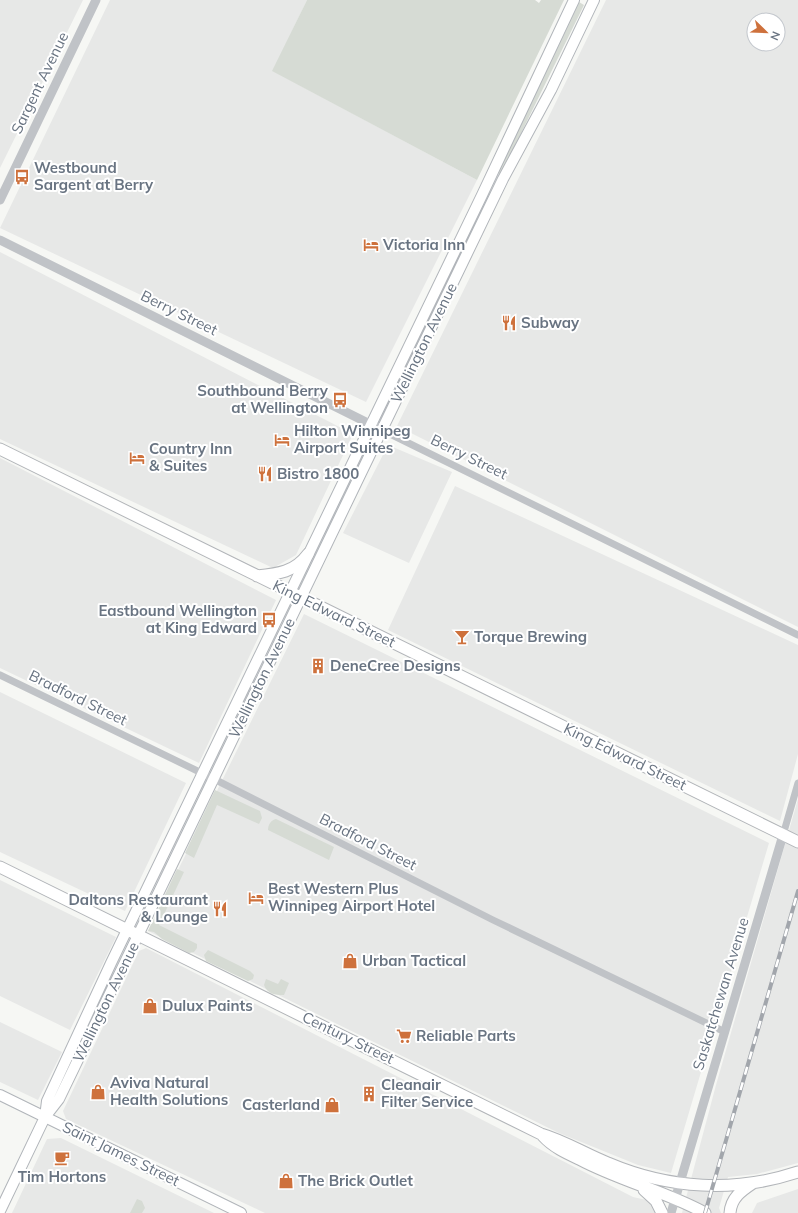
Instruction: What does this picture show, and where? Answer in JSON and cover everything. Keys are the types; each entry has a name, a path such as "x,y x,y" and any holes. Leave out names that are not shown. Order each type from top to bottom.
{"main road":[{"name":"Wellington Avenue","path":"134,932 255,663 372,424 574,0"},
{"name":"Wellington Avenue","path":"0,1211 45,1117 48,1100 111,963 134,932 214,779 266,668 493,200 551,90 594,0"},
{"name":"King Edward Street","path":"0,449 798,842"},
{"path":"256,576 286,572 302,562 308,554"},
{"name":"Century Street","path":"0,866 541,1134 556,1138 621,1168 652,1178 680,1184 713,1186 753,1183 798,1172"},
{"name":"Saint James Street","path":"0,1095 241,1213"},
{"path":"541,1134 550,1143 567,1154 610,1175 676,1198 706,1213"},
{"path":"730,1213 733,1200 738,1194 753,1183"},
{"path":"639,1186 656,1201 662,1213"}],"street":[{"name":"Sargent Avenue","path":"0,200 96,0"},
{"path":"482,195 493,200"},
{"name":"Berry Street","path":"0,240 798,635"},
{"path":"422,320 433,324"},
{"path":"255,663 266,668"},
{"name":"Bradford Street","path":"0,675 204,774 493,920 725,1032"},
{"name":"Saskatchewan Avenue","path":"671,1213 798,782"}],"shaded area":[{"path":"0,0 83,0 0,168"},
{"path":"110,0 307,0 273,71 477,180 366,402 0,228"},
{"path":"307,0 535,0 539,3 541,0 564,0 477,180 272,71"},
{"path":"606,0 798,0 798,627 397,426"},
{"path":"579,2 584,5 501,174 498,173"},
{"path":"0,252 353,434 296,555 273,568 0,439"},
{"path":"388,445 452,472 409,563 343,533"},
{"path":"0,458 276,600 199,763 0,668"},
{"path":"455,486 798,645 798,754 780,821 388,630"},
{"path":"304,614 769,843 671,1173 638,1165 559,1133 148,931"},
{"path":"0,692 186,783 125,911 0,852"},
{"path":"215,790 260,811 262,818 259,824 217,805 194,858 185,853"},
{"path":"798,799 798,1163 757,1174 728,1177 719,1208 721,1213 682,1213 716,1085"},
{"path":"276,819 334,847 329,860 268,830 270,823"},
{"path":"177,869 184,872 159,925 197,944 197,948 194,952 189,953 162,939 154,932 148,931"},
{"path":"0,880 116,937 70,1030 0,996"},
{"path":"146,948 633,1197 665,1204 665,1213 265,1213 66,1119 63,1111 139,951"},
{"path":"208,950 250,971 254,975 253,979 248,981 206,961 204,955"},
{"path":"266,979 278,984 281,979 289,983 284,995 269,992 264,985"},
{"path":"0,1022 62,1052 38,1100 0,1082"},
{"path":"61,1138 214,1213 12,1213 47,1139"},
{"path":"798,1189 798,1213 752,1213 757,1203"},
{"path":"137,1199 142,1201 145,1208 142,1213 130,1213"}],"railway":[{"path":"705,1213 798,891"}],"place":[{"name":"Westbound Sargent at Berry","path":"22,177"},
{"name":"Victoria Inn","path":"371,245"},
{"name":"Subway","path":"509,323"},
{"name":"Southbound Berry at Wellington","path":"340,400"},
{"name":"Hilton Winnipeg Airport Suites","path":"282,440"},
{"name":"Country Inn & Suites","path":"137,458"},
{"name":"Bistro 1800","path":"265,474"},
{"name":"Eastbound Wellington at King Edward","path":"269,620"},
{"name":"Torque Brewing","path":"462,637"},
{"name":"DeneCree Designs","path":"318,666"},
{"name":"Best Western Plus Winnipeg Airport Hotel","path":"256,898"},
{"name":"Daltons Restaurant & Lounge","path":"220,909"},
{"name":"Urban Tactical","path":"350,961"},
{"name":"Dulux Paints","path":"150,1006"},
{"name":"Reliable Parts","path":"404,1036"},
{"name":"Aviva Natural Health Solutions","path":"98,1092"},
{"name":"Cleanair Filter Service","path":"369,1094"},
{"name":"Casterland","path":"332,1105"},
{"name":"Tim Hortons","path":"62,1158"},
{"name":"The Brick Outlet","path":"286,1181"}]}
